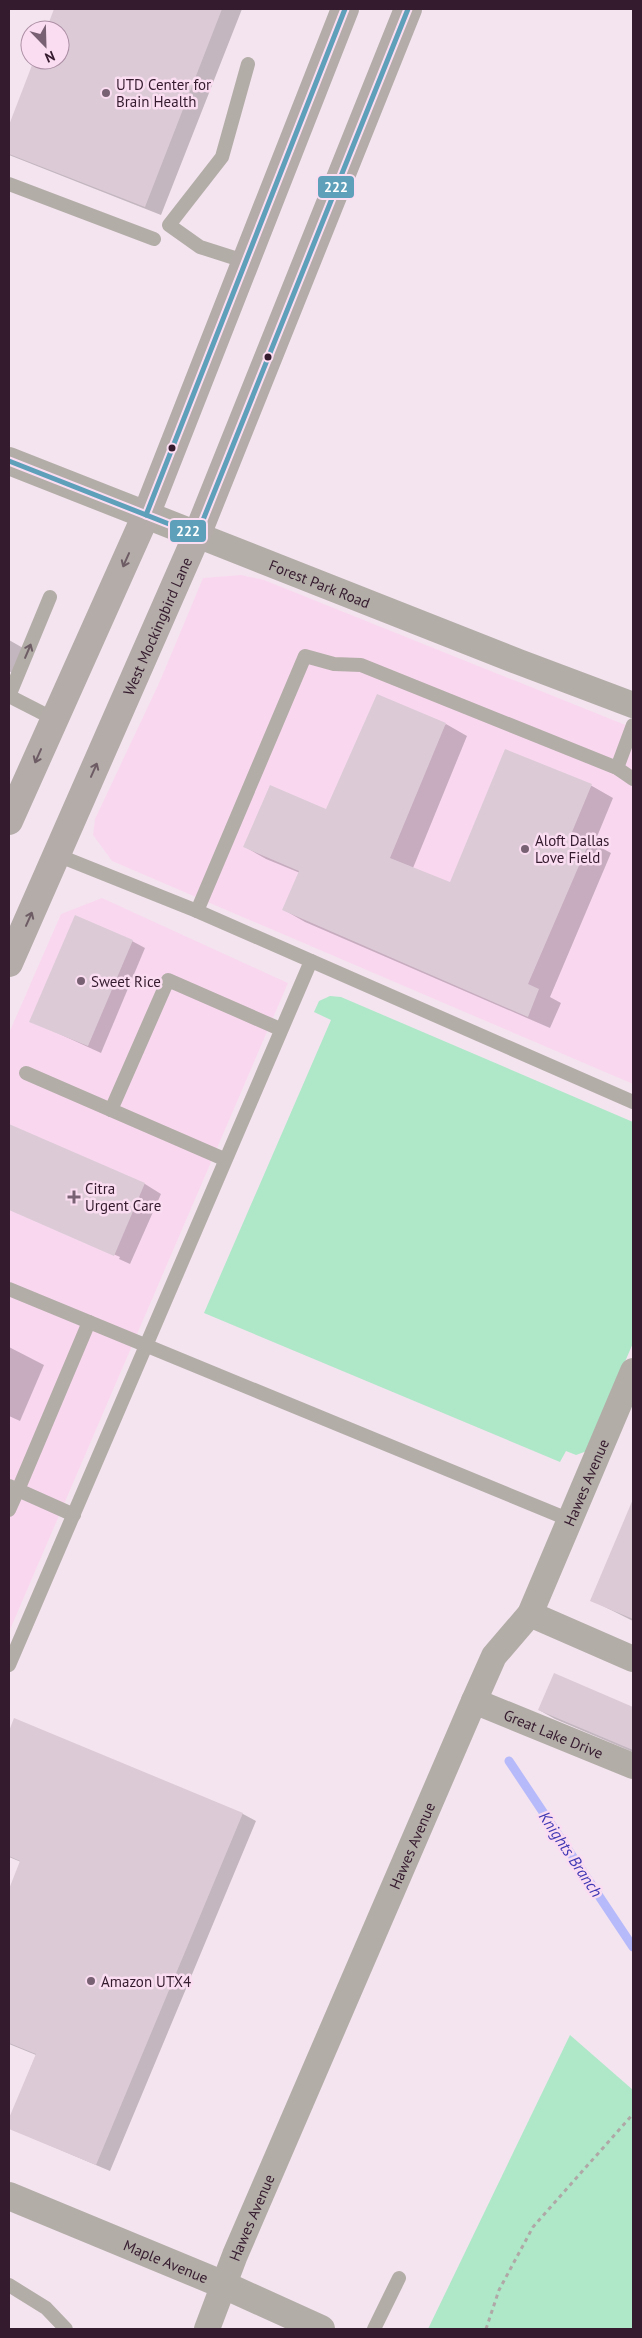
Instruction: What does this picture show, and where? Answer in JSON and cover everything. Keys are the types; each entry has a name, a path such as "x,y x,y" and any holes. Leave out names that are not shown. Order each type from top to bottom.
{"main road":[{"path":"9,821 146,515 345,9"},
{"name":"West Mockingbird Lane","path":"9,964 197,535 408,9"}],"street":[{"name":"Forest Park Road","path":"9,461 633,705"},
{"name":"Hawes Avenue","path":"207,2329 235,2255 494,1656 530,1614 633,1371"},
{"path":"530,1614 633,1659"},
{"name":"Great Lake Drive","path":"474,1701 633,1766"},
{"name":"Maple Avenue","path":"9,2196 224,2285 321,2329"}],"lane":[{"path":"247,262 200,247 169,225 222,157 248,64"},
{"path":"9,184 154,239"},
{"path":"50,597 9,696 54,719"},
{"path":"197,912 305,656 334,664 362,665 617,768 633,779"},
{"path":"617,768 633,725"},
{"path":"57,855 197,912 633,1102"},
{"path":"9,1665 224,1159 311,962"},
{"path":"111,1110 168,980 280,1029"},
{"path":"26,1072 224,1159"},
{"path":"9,1290 570,1520"},
{"path":"9,1510 13,1488 89,1322"},
{"path":"13,1488 74,1514"},
{"path":"374,2329 399,2278"},
{"path":"9,2285 46,2308 66,2329"}],"path":[{"path":"486,2329 499,2290 533,2227 633,2114"}],"shaded area":[{"path":"241,575 264,580 633,728 633,1084 112,861 93,835 95,819 160,681 203,578"},
{"path":"102,898 288,983 9,1632 9,1033 61,914"}],"green space":[{"path":"330,996 341,997 633,1122 633,1343 587,1451 576,1455 566,1451 560,1462 204,1313 331,1020 314,1012 319,1001"},
{"path":"570,2035 633,2090 633,2329 428,2329"}],"building":[{"name":"UTD Center for Brain Health","path":"54,9 222,9 145,207 9,154 9,125 30,70 70,70 70,20 50,20"},
{"name":"Aloft Dallas Love Field","path":"377,694 446,723 390,858 450,882 505,749 592,784 572,832 590,840 528,984 539,989 528,1017 282,910 299,871 243,847 270,785 326,809"},
{"name":"Sweet Rice","path":"75,915 133,940 88,1046 29,1022"},
{"name":"Citra Urgent Care","path":"9,1124 145,1183 114,1256 9,1210"},
{"path":"633,1499 633,1619 590,1601"},
{"path":"554,1673 633,1707 633,1750 538,1710"},
{"name":"Amazon UTX4","path":"14,1718 243,1813 96,2165 9,2129 9,2118 36,2054 9,2043 9,1889 20,1861 9,1856 9,1731"}],"waterway":[{"name":"Knights Branch","path":"509,1761 633,1947"}],"transit line":[{"name":"222","path":"146,515 345,9"},
{"name":"222","path":"9,461 197,535 408,9"}],"place":[{"name":"UTD Center for Brain Health","path":"106,93"},
{"name":"Aloft Dallas Love Field","path":"525,849"},
{"name":"Sweet Rice","path":"81,981"},
{"name":"Citra Urgent Care","path":"74,1197"},
{"name":"Amazon UTX4","path":"91,1981"}]}
